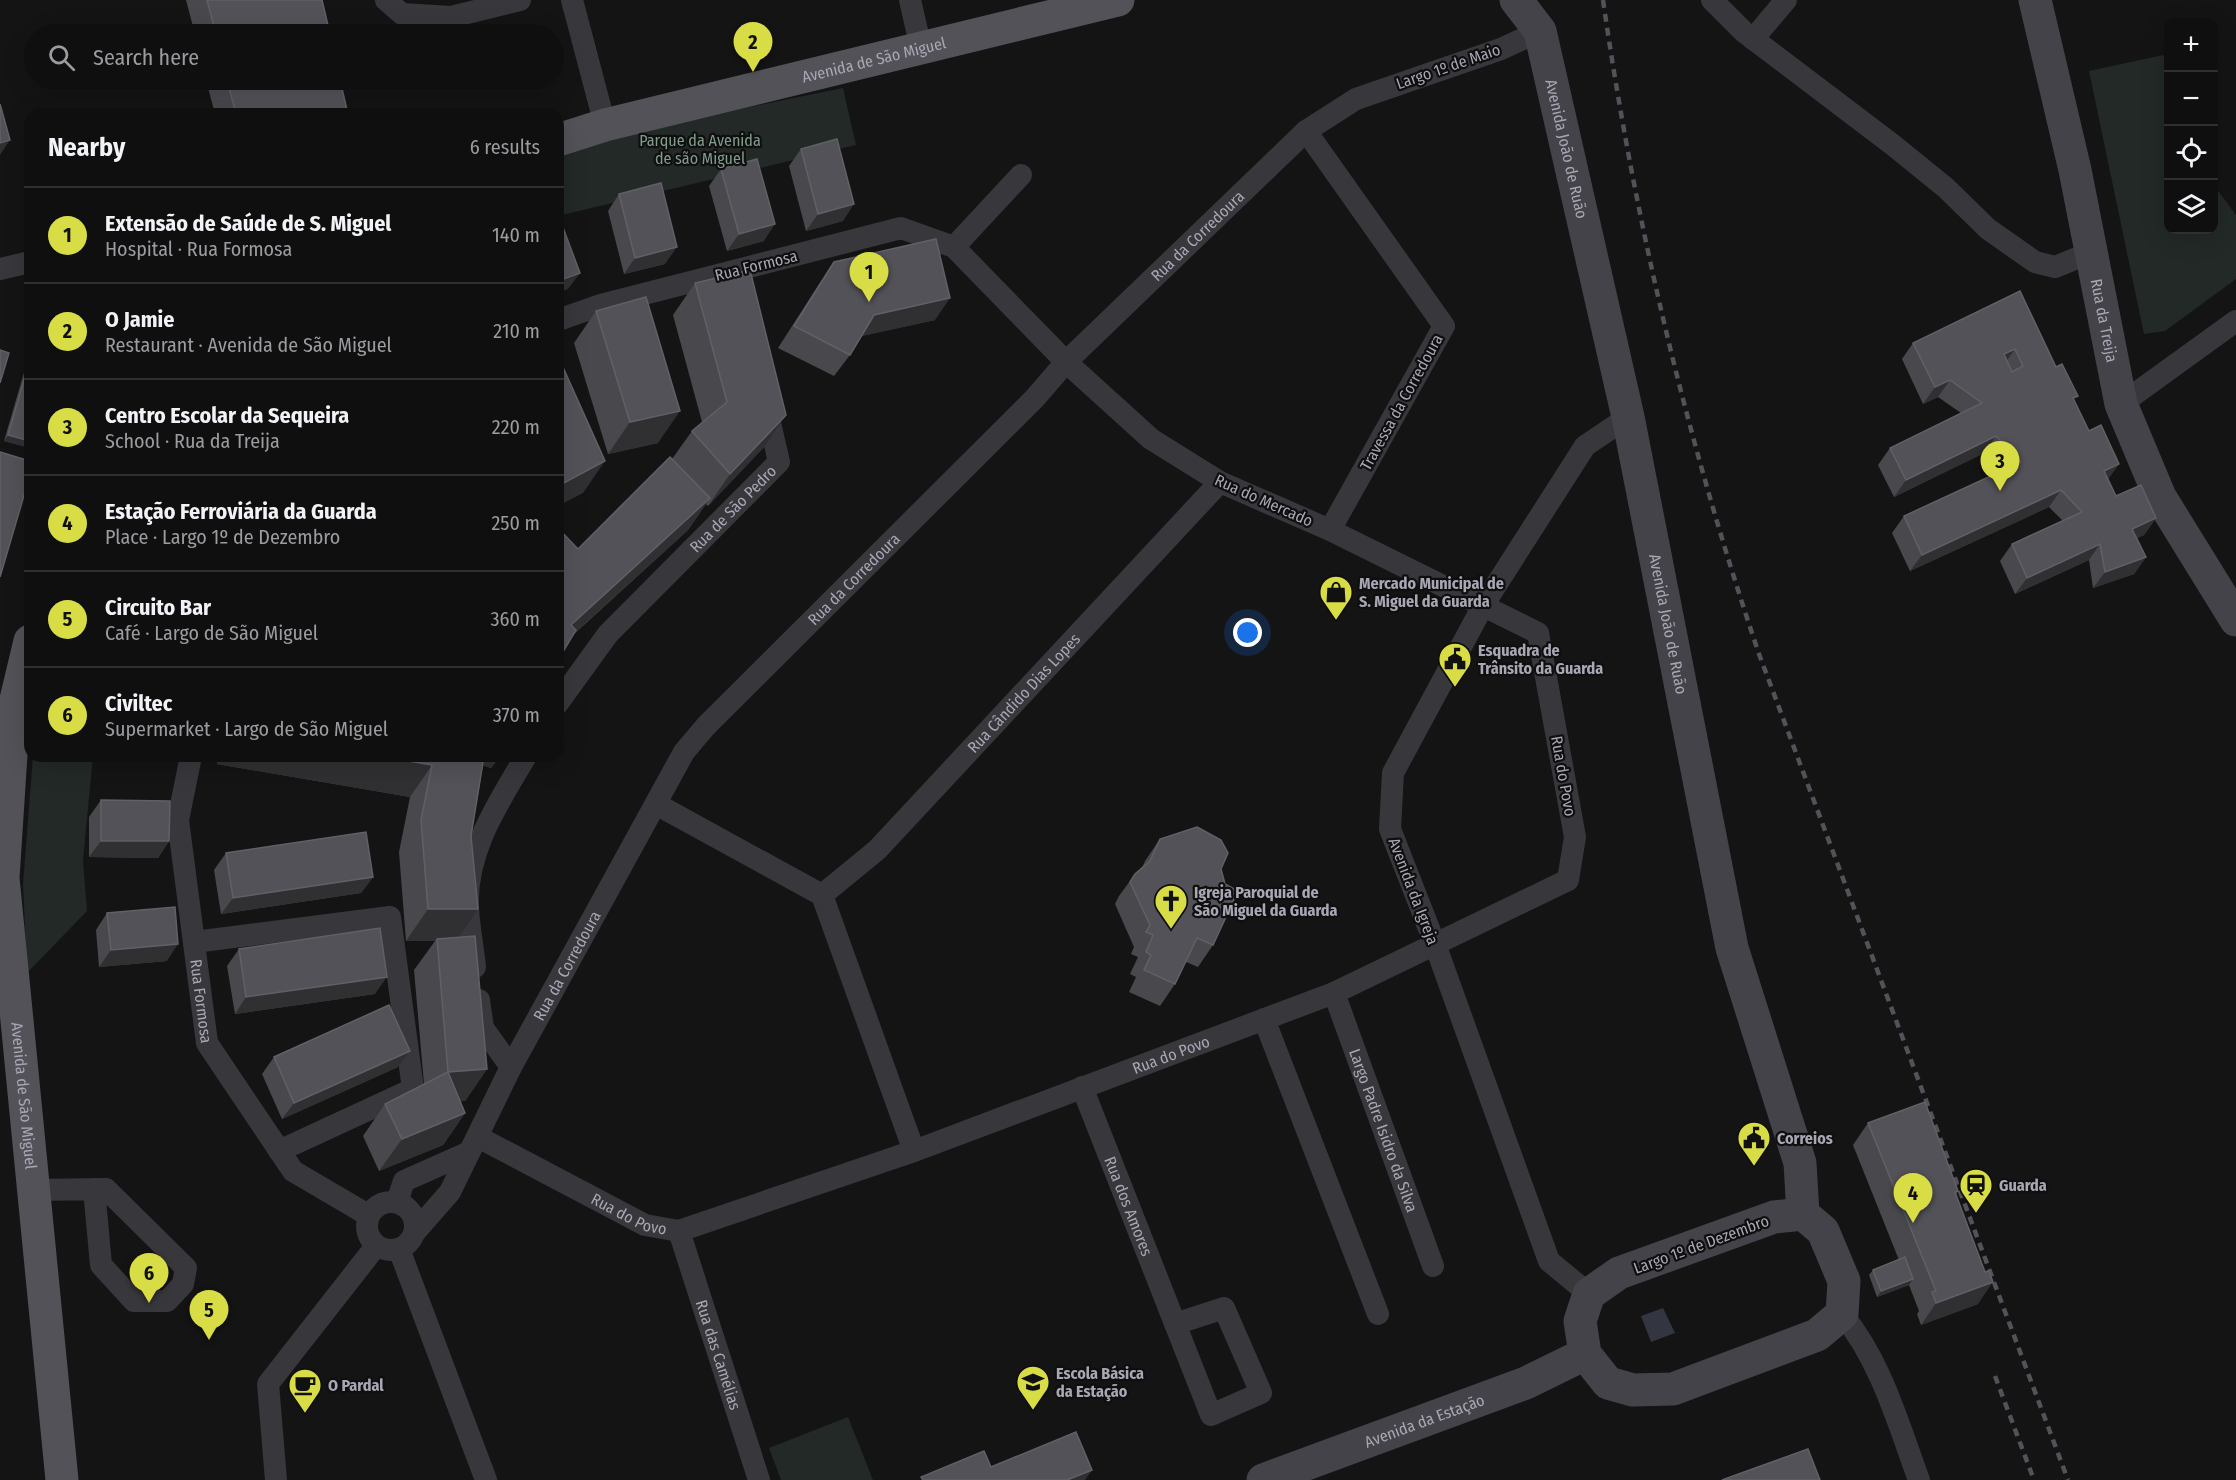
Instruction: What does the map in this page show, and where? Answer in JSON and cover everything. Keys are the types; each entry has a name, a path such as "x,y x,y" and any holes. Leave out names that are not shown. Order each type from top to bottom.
{"main road":[{"name":"Avenida de São Miguel","path":"564,138 605,125 1118,0"},
{"path":"1516,0 1540,31"},
{"path":"1540,31 1546,0"},
{"name":"Rua da Treija","path":"2035,0 2092,252 2121,404 2160,497 2226,608 2236,620"},
{"name":"Avenida João de Ruão","path":"1540,31 1628,417 1732,948 1800,1163 1803,1214"},
{"name":"Avenida de São Miguel","path":"24,666 14,708 3,878 62,1480"},
{"path":"1589,1294 1580,1321 1585,1354 1608,1383 1633,1390 1673,1389 1817,1335 1842,1314 1844,1281 1823,1232 1803,1214"},
{"name":"Largo 1º de Dezembro","path":"1589,1294 1619,1273 1774,1217 1803,1214"},
{"name":"Avenida da Estação","path":"1263,1480 1526,1383 1585,1354"}],"street":[{"path":"386,0 402,14 451,17 520,0"},
{"path":"572,0 605,125"},
{"path":"910,0 921,48"},
{"path":"1712,0 1753,39 1893,145 1946,188 1988,229 2035,262 2055,267 2092,252"},
{"path":"1753,39 1786,0"},
{"name":"Largo 1º de Maio","path":"1356,99 1501,49 1540,31"},
{"name":"Rua da Corredoura","path":"399,1249 412,1240 415,1232 450,1192 511,1067 684,752 706,726 1035,398 1066,362 1306,131 1356,99"},
{"name":"Travessa da Corredoura","path":"1306,131 1444,326 1330,530"},
{"path":"954,247 1021,175"},
{"name":"Rua Formosa","path":"564,318 601,305 901,228 954,247 1066,362"},
{"path":"0,269 24,263"},
{"path":"734,271 739,293"},
{"path":"2121,404 2236,321"},
{"name":"Rua do Mercado","path":"1066,362 1151,439 1220,482 1330,530 1484,604"},
{"name":"Rua de São Pedro","path":"564,695 608,634 779,462 760,383"},
{"name":"Avenida da Igreja","path":"1589,1294 1550,1261 1435,944 1390,829 1393,773 1484,604 1585,446 1628,417"},
{"name":"Rua Cândido Dias Lopes","path":"822,895 877,850 1220,482"},
{"name":"Rua do Povo","path":"472,1145 645,1225 679,1231 914,1151 1334,993 1568,880 1575,837 1538,633 1484,604"},
{"name":"Rua Formosa","path":"190,762 178,820 207,1043 293,1171 368,1215"},
{"path":"511,1067 483,1028 467,906 473,855 496,806 522,762"},
{"path":"656,804 822,895 914,1151"},
{"path":"194,942 390,917 412,1089 279,1151"},
{"name":"Largo Padre Isidro da Silva","path":"1334,993 1433,1266"},
{"path":"1264,1019 1378,1314"},
{"name":"Rua dos Amores","path":"1082,1087 1174,1324 1210,1415 1262,1394 1224,1308 1174,1324"},
{"path":"397,1202 405,1182 472,1145"},
{"path":"33,1190 94,1189 105,1189 186,1268 183,1284 166,1300 134,1300 101,1265 94,1189"},
{"path":"415,1232 414,1217 404,1205 397,1202 380,1204 368,1215 366,1229 376,1246 384,1250 399,1249 486,1480"},
{"name":"Rua das Camélias","path":"679,1231 759,1480"},
{"path":"276,1480 268,1384 376,1246"},
{"path":"1842,1314 1861,1337 1887,1396 1918,1480"}],"green space":[{"path":"2164,55 2164,234 2218,234 2218,191 2236,215 2236,279 2165,331 2144,334 2089,71"},
{"name":"Parque da Avenida de são Miguel","path":"843,88 856,145 564,215 564,151 705,116"},
{"path":"33,762 92,762 83,860 87,911 27,973 23,884"},
{"path":"848,1417 873,1480 781,1480 769,1448"}],"shaded area":[{"path":"1663,1308 1675,1333 1651,1342 1641,1316"}],"building":[{"path":"207,0 322,0 328,24 213,24"},
{"path":"230,90 342,90 347,108 234,108"},
{"path":"0,104 10,140 0,143"},
{"path":"837,139 854,204 818,214 801,149"},
{"path":"757,159 775,224 739,234 721,169"},
{"path":"661,183 677,247 635,258 619,194"},
{"path":"564,230 580,273 564,279"},
{"path":"936,239 950,298 874,315 850,355 794,326 834,262"},
{"path":"750,270 786,415 730,474 692,431 727,402 695,283"},
{"path":"2020,291 2056,367 2062,364 2078,396 2073,398 2089,431 2101,425 2119,464 2104,471 2116,496 2141,485 2156,518 2132,529 2146,557 2105,572 2100,544 2027,578 2012,544 2082,512 2061,490 1922,555 1904,516 2021,462 1996,436 1906,480 1890,448 1982,403 1950,380 1935,387 1913,343","holes":["2015,349 2023,366 2012,372 2004,354"]},
{"path":"646,297 680,411 630,422 596,311"},
{"path":"0,350 9,353 0,383"},
{"path":"564,369 605,461 564,483"},
{"path":"24,380 24,439 8,435"},
{"path":"0,452 24,459 24,495 0,577"},
{"path":"670,457 710,498 571,625 576,630 564,650 564,534 578,549"},
{"path":"414,762 483,762 471,836 478,909 428,909 421,820 432,765"},
{"path":"101,800 170,801 169,841 101,841"},
{"name":"Igreja Paroquial de São Miguel da Guarda","path":"1197,827 1221,840 1228,853 1221,869 1225,884 1238,891 1213,945 1197,938 1175,984 1144,970 1151,955 1146,952 1153,935 1146,932 1150,925 1130,882 1135,874 1150,861 1160,839"},
{"path":"366,832 373,877 233,898 226,853"},
{"path":"175,907 178,944 111,950 107,913"},
{"path":"380,928 387,977 246,997 239,949"},
{"path":"475,936 487,1069 448,1072 437,939"},
{"path":"389,1005 410,1051 294,1103 274,1057"},
{"path":"448,1072 465,1113 402,1139 385,1104"},
{"path":"1925,1102 1985,1272 1989,1271 1993,1282 1936,1303 1932,1292 1936,1291 1868,1123"},
{"path":"1905,1257 1913,1279 1881,1291 1873,1270"},
{"path":"1076,1432 1092,1470 1067,1480 923,1480 921,1477 984,1451 991,1467"},
{"path":"1808,1449 1820,1480 1722,1480"}],"railway":[{"path":"1603,0 1647,249 1686,412 1733,574 1759,654 2068,1480"},
{"path":"1995,1376 2034,1480"}],"place":[{"name":"O Jamie","path":"753,72"},
{"name":"Extensão de Saúde de S. Miguel","path":"869,302"},
{"name":"Centro Escolar da Sequeira","path":"2000,491"},
{"name":"Mercado Municipal de S. Miguel da Guarda","path":"1336,621"},
{"name":"Esquadra de Trânsito da Guarda","path":"1455,688"},
{"name":"Igreja Paroquial de São Miguel da Guarda","path":"1171,930"},
{"name":"Correios","path":"1754,1167"},
{"name":"Guarda","path":"1976,1214"},
{"name":"Estação Ferroviária da Guarda","path":"1913,1223"},
{"name":"Civiltec","path":"149,1303"},
{"name":"Circuito Bar","path":"209,1340"},
{"name":"Escola Básica da Estação","path":"1033,1411"},
{"name":"O Pardal","path":"305,1414"}]}
